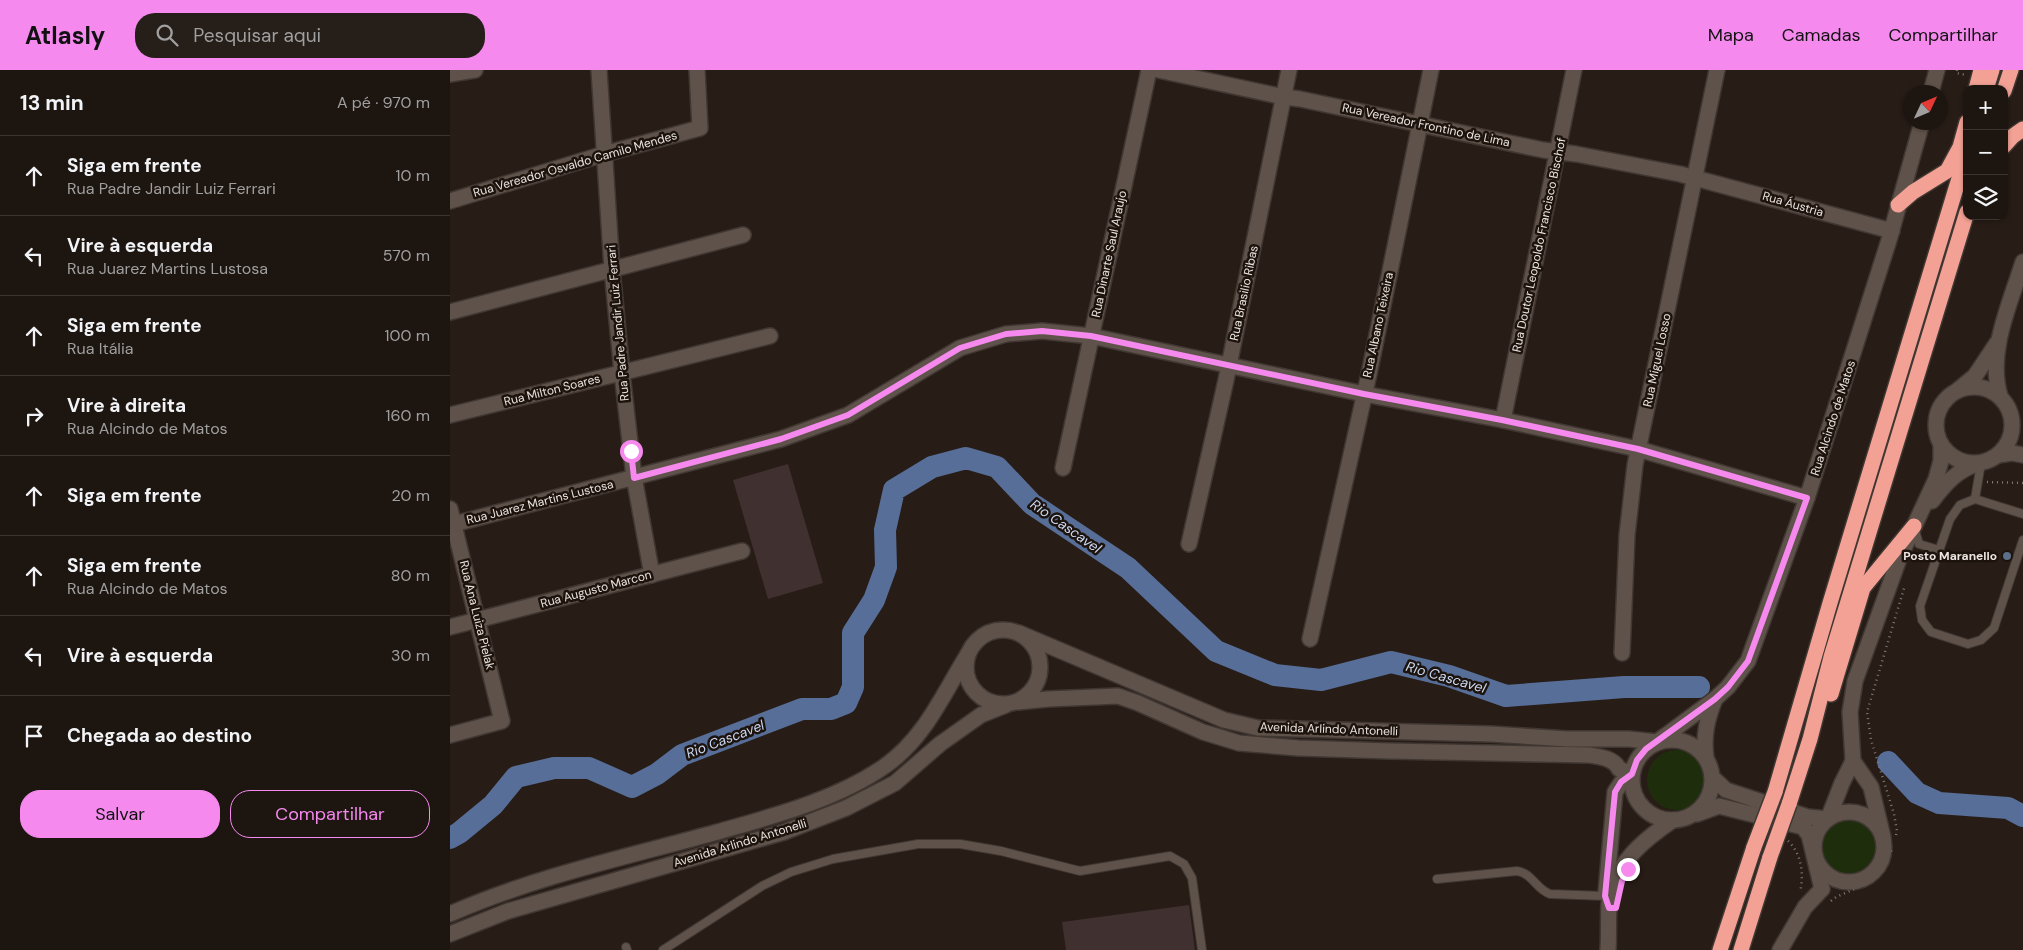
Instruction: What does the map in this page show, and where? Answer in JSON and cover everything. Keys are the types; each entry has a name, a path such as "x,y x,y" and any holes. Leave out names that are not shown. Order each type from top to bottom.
{"highway":[{"path":"1987,85 1992,70"},
{"path":"2006,85 2011,70"},
{"path":"1974,72 1976,85"},
{"path":"2008,142 2023,129"},
{"path":"1898,206 1913,192 1948,171 1960,147 1965,130"},
{"path":"1720,950 1754,847 1775,792 1830,603 1963,165"},
{"path":"1741,950 1810,739 1831,657 1964,220"},
{"path":"1925,346 1961,259 1975,220"},
{"path":"1810,739 1832,692 1863,588 1914,526"}],"street":[{"path":"450,74 476,70"},
{"name":"Rua Padre Jandir Luiz Ferrari","path":"599,70 612,270 622,372 634,478 652,574"},
{"name":"Rua Vereador Osvaldo Camilo Mendes","path":"450,201 604,154 700,128 697,70"},
{"name":"Rua Dinarte Saul Araujo","path":"1063,468 1149,70"},
{"name":"Rua Vereador Frontino de Lima","path":"1158,70 1284,97 1694,178"},
{"name":"Rua Brasilio Ribas","path":"1189,544 1289,70"},
{"name":"Rua Albano Teixeira","path":"1310,639 1364,394 1430,70"},
{"name":"Rua Doutor Leopoldo Francisco Bischof","path":"1502,420 1574,70"},
{"name":"Rua Miguel Losso","path":"1622,653 1627,535 1638,449 1717,70"},
{"path":"1933,85 1937,70"},
{"name":"Rua Alcindo de Matos","path":"1658,742 1715,699 1728,687 1748,661 1807,498 1892,231 1920,130"},
{"name":"Rua Áustria","path":"1694,178 1892,231"},
{"path":"450,312 743,235"},
{"path":"1998,456 2006,448 2011,438 2013,427 2012,416 2000,396 1995,381 1998,341 2023,262"},
{"name":"Rua Juarez Martins Lustosa","path":"451,519 634,478 781,439 848,415 960,348 1006,334 1042,331 1091,336 1364,394 1502,420 1638,449 1807,498"},
{"name":"Rua Milton Soares","path":"450,415 770,336"},
{"path":"1828,819 1853,761 1850,712 1855,681 1899,559 1936,479 1942,461 1936,420 1939,408 1946,398 1974,376 1998,341"},
{"path":"1956,391 1967,387 1978,387 1990,390 2000,396"},
{"path":"2012,416 2023,426"},
{"path":"1941,444 1956,459 1966,463 1979,463"},
{"path":"1914,526 1938,492 1962,469 1998,456 2012,453 2023,455"},
{"name":"Rua Ana Luiza Pielak","path":"450,735 502,721 451,519"},
{"name":"Rua Augusto Marcon","path":"450,628 742,551"},
{"name":"Avenida Arlindo Antonelli","path":"450,914 488,898 537,882 755,821 838,792 886,765 914,740 932,717 974,643 983,635 995,630 1007,629 1019,632 1224,720 1258,728 1491,734 1568,739 1629,739 1658,742"},
{"name":"Avenida Arlindo Antonelli","path":"450,934 508,911 784,832 846,808 895,783 940,744 981,716 1028,695 1036,686 1041,668 1037,650 1029,639 1019,632"},
{"name":"Avenida Arlindo Antonelli","path":"968,654 966,666 973,690 982,698 994,703 1012,703 1048,698 1118,696 1203,732 1239,743 1298,748 1589,755 1607,759 1616,763 1619,769 1632,774"},
{"name":"Rua Alcindo de Matos","path":"1706,757 1704,739 1715,699"},
{"path":"1672,820 1659,818 1647,811 1638,800 1633,787 1632,774 1637,760 1646,749 1658,742 1671,739 1684,741 1696,747 1706,757 1713,778 1712,789 1702,808 1693,815"},
{"path":"1853,761 1871,787 1890,841"},
{"path":"1608,950 1607,900 1615,792 1621,782 1632,774"},
{"path":"1713,778 1726,790 1808,817 1828,819"},
{"path":"1607,900 1626,860 1649,836 1672,820 1719,806 1803,827 1809,835 1826,896"},
{"path":"1857,881 1837,880 1825,872 1816,860 1814,849 1815,837 1820,827 1828,819 1846,812 1865,816 1890,841"},
{"path":"1780,950 1805,907 1868,877 1876,870 1882,860 1884,849 1890,841"}],"lane":[{"path":"1974,498 1978,483 1979,463"},
{"path":"2023,514 1974,498 1960,505 1950,519 1920,606 1922,620 1931,632 1968,644 1981,640 1994,628 2023,540"},
{"path":"1914,526 1919,544 1939,550"},
{"path":"663,950 762,886 790,872 832,859 918,844 960,844 1001,851 1080,870 1170,856 1184,864 1192,878 1202,950"},
{"path":"1437,879 1517,871 1529,875 1543,891 1550,894 1607,900"}],"path":[{"path":"1957,70 1956,73 1974,72"},
{"path":"1978,483 2023,483"},
{"path":"1826,896 1837,896 1865,884 1887,858 1890,841 1897,831 1894,814 1871,740 1866,712 1908,577"},
{"path":"1782,836 1791,844 1798,855 1803,874 1800,892 1796,898 1805,907"}],"green space":[{"path":"1671,750 1683,750 1694,755 1702,763 1707,774 1705,792 1694,805 1683,810 1671,810 1660,805 1652,797 1647,786 1647,774 1652,763 1660,755"},
{"path":"1849,818 1865,823 1873,831 1878,847 1873,863 1865,871 1849,876 1833,871 1825,863 1820,847 1825,831 1833,823"}],"building":[{"path":"788,464 823,583 768,599 733,480"},
{"path":"1189,905 1195,950 1066,950 1062,922"}],"waterway":[{"name":"Rio Cascavel","path":"450,838 459,833 493,805 516,777 554,768 589,768 632,787 657,774 682,755 802,709 831,709 846,703 853,687 853,633 874,600 886,567 885,530 894,490 932,467 966,458 997,467 1032,504 1128,568 1216,651 1275,675 1321,680 1391,662 1449,676 1506,696 1624,687 1699,687"},
{"name":"Rio Cascavel","path":"1888,762 1917,793 1939,803 2008,808 2023,816"}],"place":[{"name":"Posto Maranello","path":"2007,556"}],"route":[{"path":"631,451 634,478 781,439 848,415 960,348 1006,334 1042,331 1091,336 1364,394 1502,420 1638,449 1807,498 1748,661 1728,687 1715,699 1646,749 1637,760 1632,774 1621,782 1615,792 1605,896 1609,908 1616,908 1618,894 1628,869"}]}
